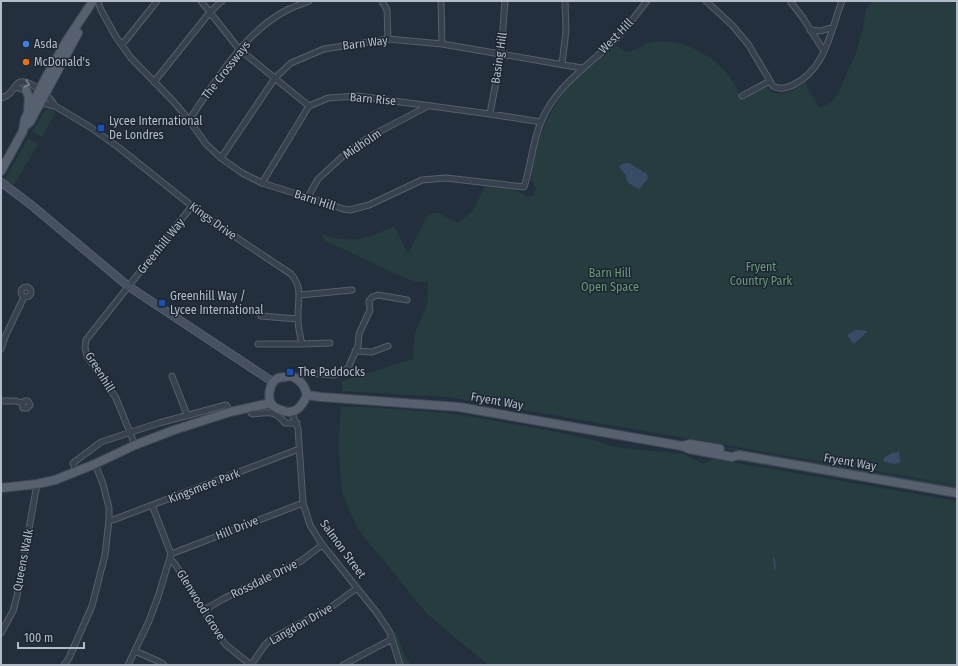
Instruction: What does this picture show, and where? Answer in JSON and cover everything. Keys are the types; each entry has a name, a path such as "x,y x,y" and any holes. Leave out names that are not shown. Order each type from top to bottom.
{"main road":[{"path":"85,13 87,1"},
{"path":"1,171 25,126 30,122 41,95 72,33 85,13 97,1"},
{"path":"25,126 25,119 97,1"},
{"path":"26,90 29,98 29,113"},
{"path":"291,376 297,378 307,395 296,410 292,413 286,413 273,407 270,403 271,387 273,382 278,378 291,376"},
{"name":"Fryent Way","path":"307,395 459,407 682,446 689,450 732,456 739,455 957,493"},
{"path":"1,488 37,484 55,480 95,464 135,445 174,430 230,412 270,403"}],"street":[{"name":"Barn Hill","path":"97,1 116,37 131,58 189,120 206,144 221,158 242,173 262,183 342,209 350,210 369,205 422,180 446,178 524,187 541,122 556,96 582,68"},
{"path":"121,44 126,40 157,1"},
{"path":"201,1 239,48 309,106 262,183"},
{"path":"154,82 210,12 222,1"},
{"name":"The Crossways","path":"189,120 239,48 262,27 288,9 309,1"},
{"path":"382,1 387,10 388,39"},
{"path":"441,1 442,44"},
{"name":"Basing Hill","path":"490,114 501,54 505,1"},
{"path":"562,64 566,30 565,1"},
{"name":"West Hill","path":"582,68 617,38 647,1"},
{"path":"706,1 732,25 748,44 771,83 777,88 788,87 808,76 817,66 825,49 842,1"},
{"path":"790,1 822,48 825,49"},
{"path":"810,30 821,31 833,27"},
{"name":"Barn Way","path":"221,158 274,78 291,63 324,49 388,39 442,44 582,68"},
{"path":"1,98 9,94 17,84 22,82 55,106"},
{"path":"742,96 771,83"},
{"path":"15,87 41,95 55,106"},
{"name":"Barn Rise","path":"309,106 328,98 357,96 541,122"},
{"name":"Kings Drive","path":"55,106 90,127 118,147 207,218 291,274 297,281 300,295 298,319 302,344"},
{"name":"Midholm","path":"308,197 318,179 342,156 369,137 429,106"},
{"path":"1,182 30,204 128,286 273,382"},
{"name":"Greenhill Way","path":"128,286 192,206"},
{"name":"Greenhill","path":"128,286 87,337 85,347 87,356 116,398 135,445"},
{"path":"300,295 352,290"},
{"path":"297,378 306,372 335,375 348,368 358,346 359,334 370,310 369,301 372,296 378,295 407,300"},
{"path":"1,349 24,297"},
{"path":"261,316 298,319"},
{"path":"258,344 330,343"},
{"path":"355,351 372,352 388,346"},
{"path":"172,376 187,415"},
{"path":"1,401 16,401 22,403"},
{"path":"76,472 73,463 101,442 187,415 226,405 230,412"},
{"path":"250,408 251,413 253,414 269,411 285,423 297,423"},
{"name":"Salmon Street","path":"292,413 297,423 304,503 310,525 322,545 377,613 392,639 400,665"},
{"name":"Kingsmere Park","path":"109,520 113,520 299,450"},
{"path":"64,665 72,652 92,606 105,555 109,508 95,464"},
{"name":"Queens Walk","path":"1,634 13,611 17,596 37,484"},
{"name":"Hill Drive","path":"170,556 304,503"},
{"name":"Glenwood Grove","path":"152,505 170,556 220,637 226,645 251,665"},
{"name":"Rossdale Drive","path":"204,610 223,599 301,561 322,545"},
{"path":"128,665 158,597 170,556"},
{"name":"Langdon Drive","path":"251,665 271,639 330,607 357,588"},
{"path":"343,665 392,639"},
{"path":"135,651 164,665"}],"green space":[{"name":"Fryent Country Park","path":"873,1 957,1 957,485 448,397 342,391 342,381 413,359 414,335 427,305 428,282 416,282 398,275 324,240 322,234 342,239 359,239 376,234 394,226 408,254 427,217 433,213 438,213 458,223 473,211 485,186 519,191 527,196 533,195 536,189 531,180 536,150 546,122 553,109 570,85 616,45 625,52 637,49 647,43 669,42 699,51 708,56 724,70 742,99 767,87 774,93 778,94 790,91 805,83 819,108 832,102 839,91 856,53 863,29 866,10"},
{"path":"50,109 56,112 42,137 32,132 45,110"},
{"path":"28,138 38,144 14,185 7,181 6,178"},
{"path":"341,407 366,407 449,413 547,430 623,448 684,454 703,464 714,459 957,501 957,665 488,665 427,614 357,528 342,492 338,441"},
{"path":"726,447 957,486 957,490 756,455 726,449"},
{"path":"726,456 957,496 957,498 726,459"},
{"path":"394,631 396,632 405,656 411,665 402,665 398,655 393,633"}],"water":[{"path":"629,163 647,174 648,179 639,189 628,183 625,174 619,167 622,164"},
{"path":"856,330 868,331 854,344 847,335"},
{"path":"899,452 900,462 895,464 885,462 883,460 892,453"}],"waterway":[{"path":"774,558 775,569"}],"place":[{"name":"Asda","path":"26,44"},
{"name":"McDonald's","path":"26,62"},
{"name":"Lycee International De Londres","path":"101,128"},
{"name":"Greenhill Way / Lycee International","path":"162,303"},
{"name":"The Paddocks","path":"290,372"}],"park label":[{"name":"Barn Hill Open Space","path":"610,280"}]}
